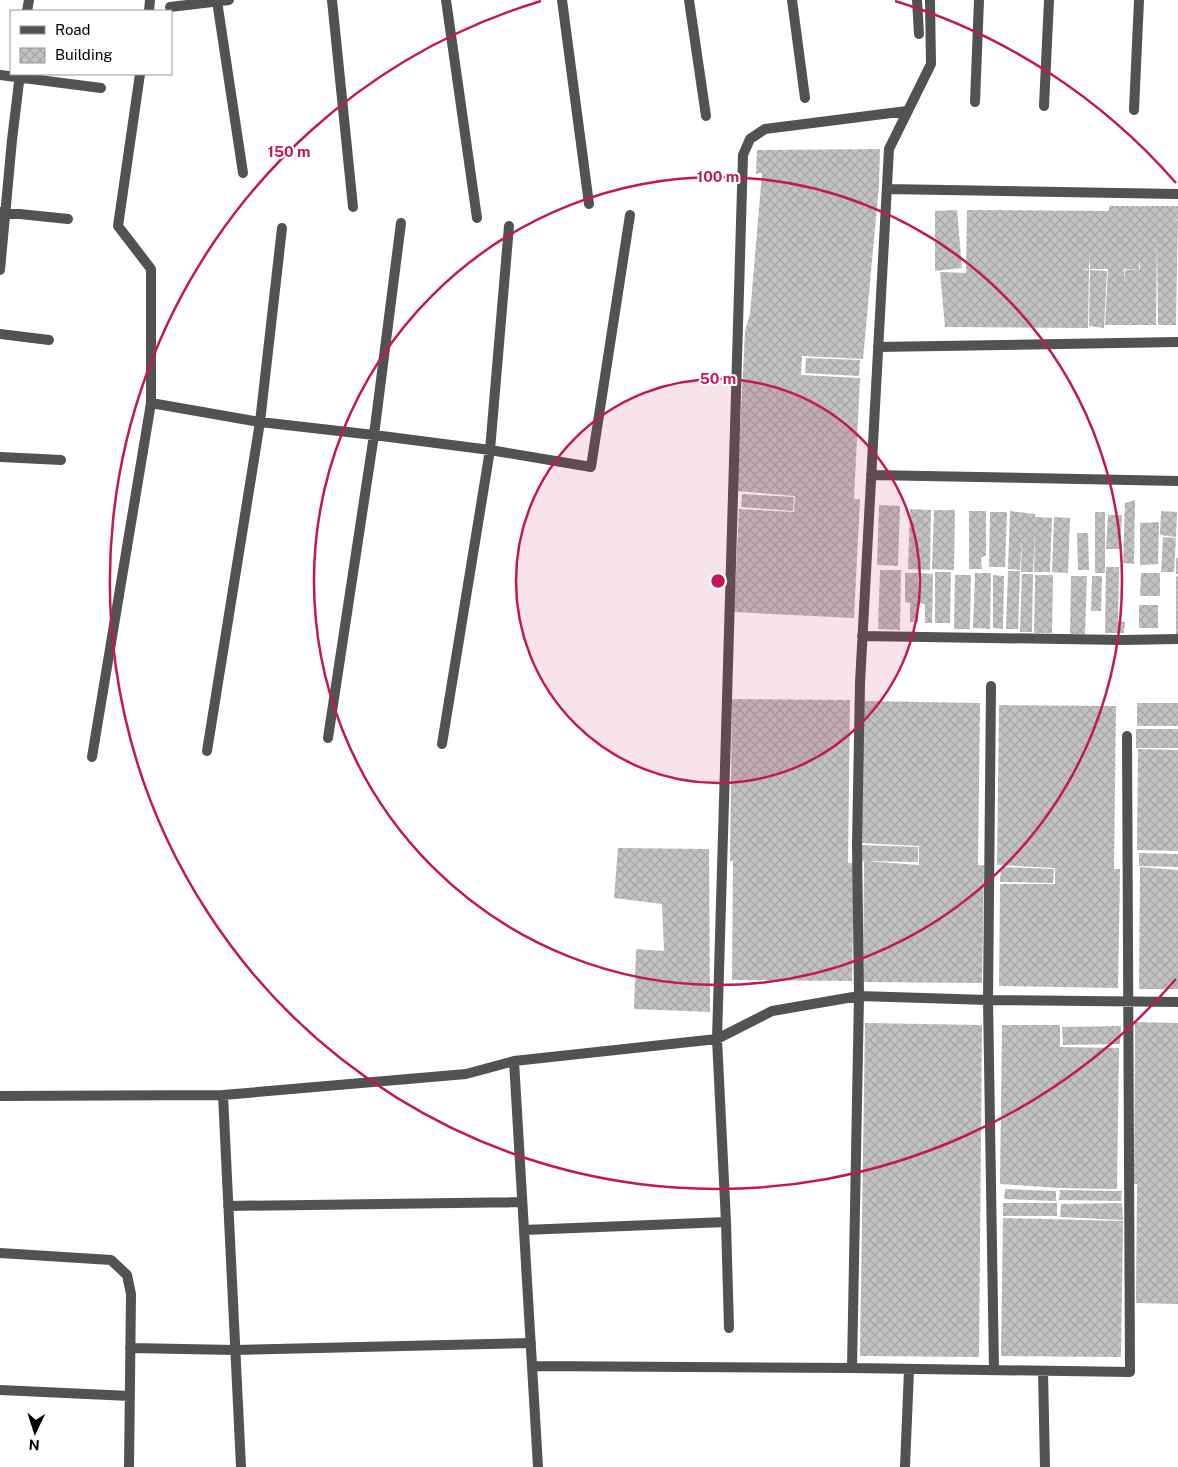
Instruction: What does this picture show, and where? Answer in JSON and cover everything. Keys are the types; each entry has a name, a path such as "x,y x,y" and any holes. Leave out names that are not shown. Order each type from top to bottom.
{"street":[{"path":"170,7 229,0"},
{"path":"332,0 353,207"},
{"path":"446,0 478,218"},
{"path":"562,0 589,204"},
{"path":"689,0 706,116"},
{"path":"792,0 805,98"},
{"path":"917,0 919,34"},
{"path":"852,1368 859,996 857,846 862,636 889,149 930,64 930,0"},
{"path":"975,102 979,0"},
{"path":"1044,106 1049,0"},
{"path":"1134,110 1139,0"},
{"path":"217,1 243,173"},
{"path":"0,75 20,76 101,88"},
{"path":"92,756 151,404 151,269 118,226 140,75"},
{"path":"0,270 3,212 20,76"},
{"path":"728,1328 726,1222 717,1038 743,155 750,139 765,129 908,111"},
{"path":"887,189 1178,194"},
{"path":"3,212 68,219"},
{"path":"151,404 260,422 490,450 590,467 630,215"},
{"path":"328,738 374,435 401,222"},
{"path":"442,744 490,450 509,226"},
{"path":"208,751 260,422 282,228"},
{"path":"0,334 49,340"},
{"path":"878,347 1178,342"},
{"path":"0,458 61,460"},
{"path":"871,475 1178,481"},
{"path":"862,636 1123,640 1178,639"},
{"path":"991,686 988,1000 994,1370"},
{"path":"532,1366 1130,1372 1127,736"},
{"path":"0,1096 223,1095 466,1074 514,1061 717,1038 772,1011 859,996 988,1000 1178,1002"},
{"path":"514,1061 538,1467"},
{"path":"223,1095 241,1467"},
{"path":"228,1206 522,1202"},
{"path":"524,1230 726,1222"},
{"path":"0,1253 111,1260 127,1275 131,1294 129,1467"},
{"path":"130,1348 235,1350 530,1343"},
{"path":"905,1467 909,1370"},
{"path":"1043,1371 1045,1467"},
{"path":"0,1390 130,1396"}],"building":[{"path":"880,149 879,185 863,359 802,356 801,375 860,378 854,499 860,499 854,618 734,612 739,509 794,512 795,496 737,491 745,331 750,314 762,173 756,174 757,150"},
{"path":"1109,206 1178,206 1176,325 1158,325 1157,239 1156,325 1105,325 1108,269 1090,269 1089,256 1089,269 1081,269 1089,270 1088,328 945,327 940,272 966,273 967,210 1109,211"},
{"path":"957,210 962,268 935,271 935,211"},
{"path":"1090,270 1107,271 1104,328 1089,326"},
{"path":"806,358 860,360 859,376 805,373"},
{"path":"742,494 794,497 793,511 741,507"},
{"path":"1135,500 1134,564 1123,563 1125,503"},
{"path":"879,505 900,506 898,566 877,565"},
{"path":"910,509 931,510 930,570 908,569"},
{"path":"934,510 955,510 954,570 932,569"},
{"path":"969,511 986,511 986,555 981,558 982,569 969,569"},
{"path":"1010,511 1035,514 1035,517 1052,518 1050,572 1034,572 1035,528 1033,572 1021,572 1022,536 1020,570 1008,569"},
{"path":"1161,511 1177,512 1176,537 1160,535"},
{"path":"990,512 1007,512 1005,567 989,567"},
{"path":"1095,512 1105,512 1105,573 1095,573"},
{"path":"1108,515 1122,515 1120,549 1106,549"},
{"path":"1054,517 1070,518 1068,573 1052,572"},
{"path":"1159,522 1158,564 1140,565 1140,523"},
{"path":"1077,533 1088,533 1089,570 1078,570"},
{"path":"1163,537 1176,538 1174,572 1161,572"},
{"path":"1176,558 1178,558 1178,574 1176,574"},
{"path":"1106,567 1119,567 1118,621 1125,622 1124,633 1105,633"},
{"path":"880,570 901,570 900,630 878,629"},
{"path":"1008,571 1020,571 1018,629 1006,629"},
{"path":"935,572 951,572 950,623 935,623"},
{"path":"905,573 918,573 918,622 910,622 910,603 905,602"},
{"path":"920,573 933,574 932,623 925,623 925,604 920,603"},
{"path":"975,573 991,573 990,629 973,628"},
{"path":"1141,573 1160,573 1160,596 1140,596"},
{"path":"1022,574 1033,574 1032,632 1020,632"},
{"path":"955,575 971,575 970,629 954,629"},
{"path":"993,575 1004,576 1003,629 993,628"},
{"path":"1035,575 1053,575 1052,633 1034,633"},
{"path":"1071,576 1087,576 1085,634 1070,634"},
{"path":"1092,576 1102,576 1101,611 1091,611"},
{"path":"1178,576 1178,636 1176,636 1176,577"},
{"path":"1139,605 1158,605 1158,628 1139,628"},
{"path":"732,699 850,700 848,863 854,863 852,981 732,980 733,861 730,861"},
{"path":"862,701 980,703 978,865 984,865 982,983 863,982 864,861 919,865 919,846 860,843"},
{"path":"1137,703 1178,703 1178,726 1137,726"},
{"path":"999,705 1116,706 1114,869 1120,869 1118,988 999,986 1000,884 1055,884 1055,868 997,865"},
{"path":"1136,729 1178,729 1178,748 1136,748"},
{"path":"1138,749 1178,750 1178,851 1137,850"},
{"path":"862,845 918,847 918,862 861,861"},
{"path":"618,848 709,849 710,1012 634,1009 636,949 664,951 662,904 614,898"},
{"path":"1139,853 1178,854 1178,867 1139,866"},
{"path":"1001,867 1054,869 1053,883 1000,882"},
{"path":"1140,867 1178,870 1178,989 1139,989"},
{"path":"1135,1022 1178,1023 1178,1304 1136,1303 1137,1184 1134,1184"},
{"path":"865,1023 982,1025 979,1357 860,1356"},
{"path":"1002,1025 1060,1025 1060,1047 1119,1048 1117,1189 1058,1188 1000,1184"},
{"path":"1121,1026 1120,1044 1063,1045 1062,1027"},
{"path":"1005,1189 1056,1191 1056,1201 1004,1199"},
{"path":"1060,1190 1122,1191 1121,1201 1059,1200"},
{"path":"1003,1203 1057,1203 1057,1216 1003,1216"},
{"path":"1122,1203 1123,1220 1060,1217 1061,1204"},
{"path":"1003,1218 1123,1221 1121,1357 1001,1356"}]}
